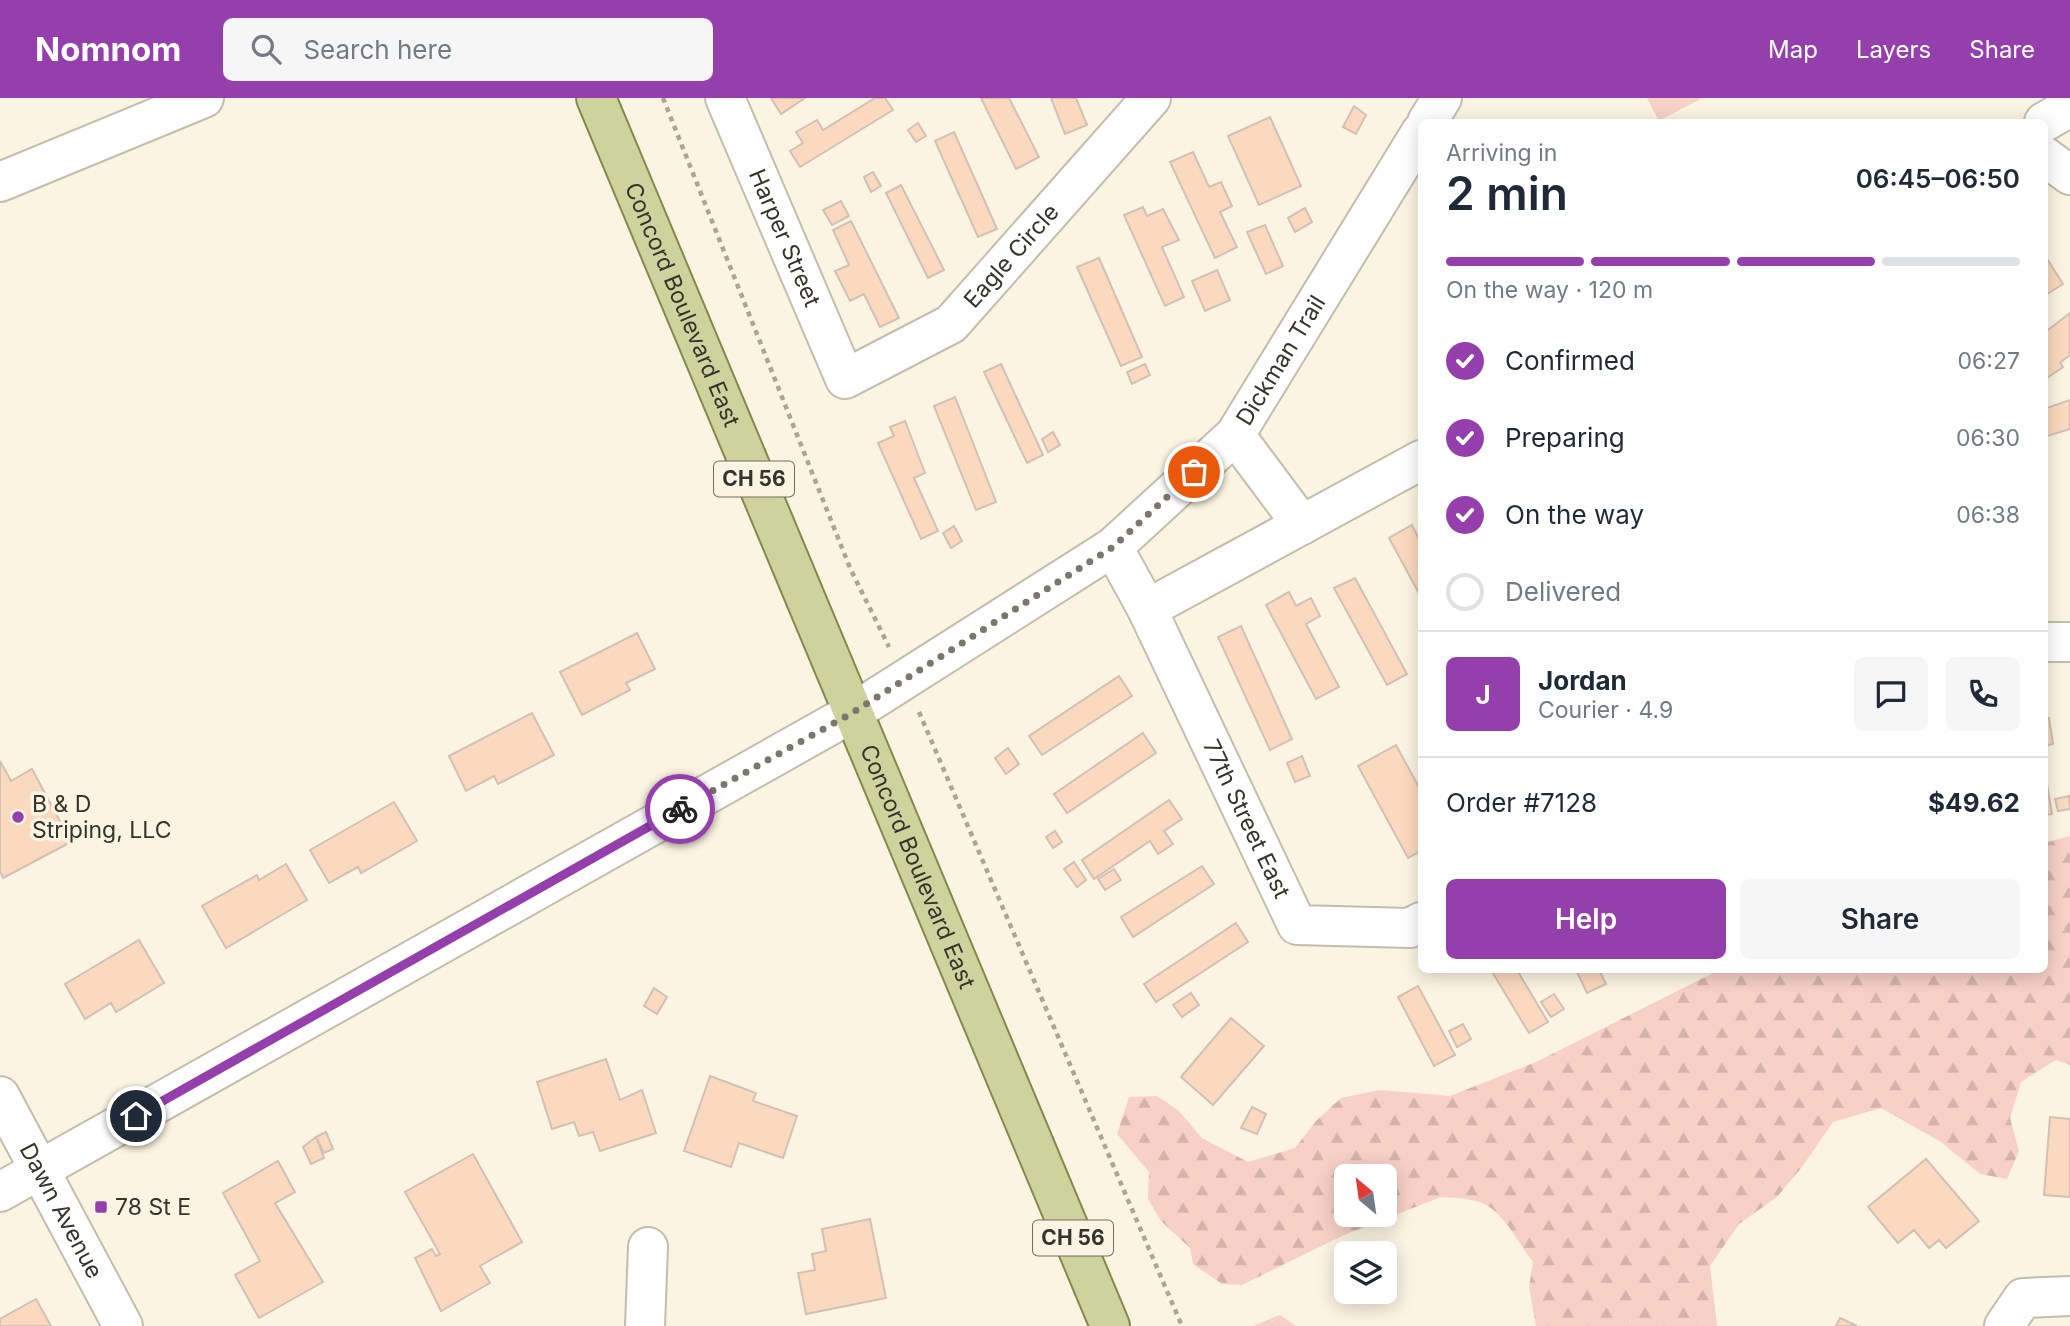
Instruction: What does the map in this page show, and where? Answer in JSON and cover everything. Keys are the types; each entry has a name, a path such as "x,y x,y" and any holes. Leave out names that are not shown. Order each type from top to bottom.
{"main road":[{"name":"Concord Boulevard East","path":"596,98 1110,1326"}],"street":[{"path":"0,182 204,98"},
{"name":"Harper Street","path":"725,98 845,379"},
{"name":"Eagle Circle","path":"845,379 951,324 1151,98"},
{"path":"1429,119 1442,98"},
{"path":"2048,120 2070,107"},
{"name":"Dickman Trail","path":"0,1192 852,713 1113,547 1235,435 1418,137"},
{"path":"2048,159 2070,175"},
{"path":"1235,435 1302,525"},
{"path":"1147,609 1418,462"},
{"name":"77th Street East","path":"1113,547 1147,609 1297,925 1416,925"},
{"path":"2048,642 2070,642"},
{"name":"Dawn Avenue","path":"0,1096 123,1326"},
{"path":"645,1326 648,1247"},
{"path":"2004,1326 2023,1298 2070,1296"}],"green space":[{"path":"1647,98 1702,98 1663,119 1658,119"},
{"path":"2070,836 2070,1065 2056,1060 2021,1082 2010,1118 2019,1151 2007,1179 1980,1174 1941,1142 1881,1108 1833,1122 1777,1197 1739,1224 1710,1266 1717,1326 1536,1326 1529,1287 1533,1262 1499,1215 1479,1202 1441,1197 1397,1214 1397,1164 1334,1164 1334,1227 1364,1227 1242,1285 1222,1284 1193,1264 1190,1248 1161,1221 1148,1199 1149,1172 1117,1134 1129,1097 1157,1096 1179,1111 1202,1138 1248,1162 1295,1148 1316,1121 1341,1098 1380,1090 1450,1096 1536,1062 1713,973 2048,973 2048,842"},
{"path":"1280,1315 1296,1326 1253,1326"}],"building":[{"path":"771,98 805,98 781,114"},
{"path":"875,98 885,98 893,110 800,167 790,151 803,143 796,132 817,120 823,130"},
{"path":"981,98 1009,98 1039,157 1016,169"},
{"path":"1051,98 1076,98 1087,125 1065,134"},
{"path":"1354,106 1366,115 1356,134 1343,127"},
{"path":"1270,117 1301,186 1259,205 1228,136"},
{"path":"918,123 926,136 916,142 908,130"},
{"path":"954,132 997,229 978,237 935,141"},
{"path":"1193,152 1209,187 1221,182 1232,206 1220,212 1237,247 1215,258 1170,162"},
{"path":"873,172 881,186 871,192 864,177"},
{"path":"901,185 944,270 928,278 886,193"},
{"path":"841,201 849,216 832,225 823,210"},
{"path":"1143,207 1147,216 1163,209 1179,240 1162,247 1184,297 1165,306 1124,215"},
{"path":"1305,208 1312,222 1295,232 1288,218"},
{"path":"851,221 899,318 880,327 864,294 850,301 835,271 849,265 833,230"},
{"path":"1265,225 1283,266 1266,274 1247,232"},
{"path":"1099,258 1142,357 1121,366 1077,267"},
{"path":"2048,260 2063,284 2048,293"},
{"path":"1217,270 1230,300 1205,311 1192,281"},
{"path":"2070,313 2070,355 2060,363 2063,367 2048,377 2048,330"},
{"path":"1001,364 1043,455 1027,463 984,372"},
{"path":"1145,364 1150,375 1132,384 1127,372"},
{"path":"955,397 996,502 976,510 934,406"},
{"path":"2070,400 2070,429 2048,436 2048,408"},
{"path":"905,421 925,473 914,478 938,531 921,539 878,443 894,436 890,427"},
{"path":"1053,432 1060,445 1048,452 1042,439"},
{"path":"1412,525 1418,537 1418,591 1389,538"},
{"path":"954,526 962,541 951,548 943,533"},
{"path":"1355,578 1407,674 1387,685 1334,588"},
{"path":"1289,592 1296,606 1311,598 1320,616 1306,624 1339,687 1316,699 1266,605"},
{"path":"1241,626 1292,739 1270,750 1218,637"},
{"path":"637,633 655,669 626,683 630,690 582,715 560,672"},
{"path":"1119,676 1132,696 1042,755 1029,736"},
{"path":"532,713 554,755 498,784 494,776 466,791 449,756"},
{"path":"2048,718 2053,744 2048,745"},
{"path":"1143,733 1156,753 1067,813 1054,794"},
{"path":"1396,745 1418,785 1418,853 1408,858 1358,766"},
{"path":"1008,748 1019,764 1006,774 995,758"},
{"path":"1302,756 1310,776 1295,782 1287,763"},
{"path":"0,761 11,781 32,769 71,842 3,878 0,871"},
{"path":"2048,790 2052,814 2048,814"},
{"path":"2069,796 2070,809 2058,811 2055,799"},
{"path":"1169,800 1182,819 1164,831 1173,844 1158,854 1150,841 1094,879 1082,860"},
{"path":"394,802 417,841 361,873 358,867 329,883 310,850"},
{"path":"1055,831 1062,842 1053,848 1046,837"},
{"path":"1074,862 1086,880 1077,887 1064,869"},
{"path":"286,864 307,900 226,948 202,906 257,875 259,880"},
{"path":"1202,866 1214,884 1133,937 1121,917"},
{"path":"1114,869 1121,880 1105,890 1098,879"},
{"path":"1236,923 1248,942 1156,1002 1144,984"},
{"path":"139,940 164,983 116,1012 111,1003 85,1019 65,984"},
{"path":"1493,973 1519,973 1548,1022 1529,1033"},
{"path":"1577,973 1600,973 1606,984 1587,993"},
{"path":"1418,986 1455,1055 1434,1066 1398,997"},
{"path":"654,988 667,997 657,1014 644,1006"},
{"path":"1191,993 1199,1005 1182,1017 1173,1005"},
{"path":"1554,994 1564,1009 1551,1017 1541,1002"},
{"path":"1231,1018 1264,1046 1213,1105 1181,1077"},
{"path":"1463,1024 1471,1039 1457,1047 1449,1031"},
{"path":"606,1059 620,1100 642,1090 656,1133 600,1151 593,1132 579,1136 574,1122 552,1129 537,1082"},
{"path":"710,1076 756,1093 753,1101 797,1116 783,1158 739,1143 731,1167 684,1151"},
{"path":"1252,1107 1266,1114 1257,1134 1241,1128"},
{"path":"2050,1117 2070,1119 2070,1197 2044,1195"},
{"path":"326,1132 333,1149 324,1153 316,1137"},
{"path":"316,1137 324,1158 311,1164 303,1147"},
{"path":"473,1154 522,1242 480,1266 490,1283 441,1311 415,1258 432,1249 436,1256 440,1254 405,1192"},
{"path":"1926,1159 1979,1221 1946,1248 1939,1240 1929,1248 1914,1230 1898,1243 1868,1207"},
{"path":"278,1161 295,1192 275,1203 323,1282 259,1318 235,1275 260,1261 223,1193"},
{"path":"870,1219 886,1298 806,1314 798,1273 815,1270 812,1254 826,1251 822,1229"},
{"path":"36,1299 51,1326 0,1326 0,1319"},
{"path":"1840,1318 1857,1326 1836,1326"}],"way so far":[{"path":"680,809 852,713 1113,547 1194,472"}],"place":[{"name":"B & D Striping, LLC","path":"18,817"},
{"name":"78 St E","path":"101,1207"}],"route":[{"path":"136,1116 680,809"}]}
